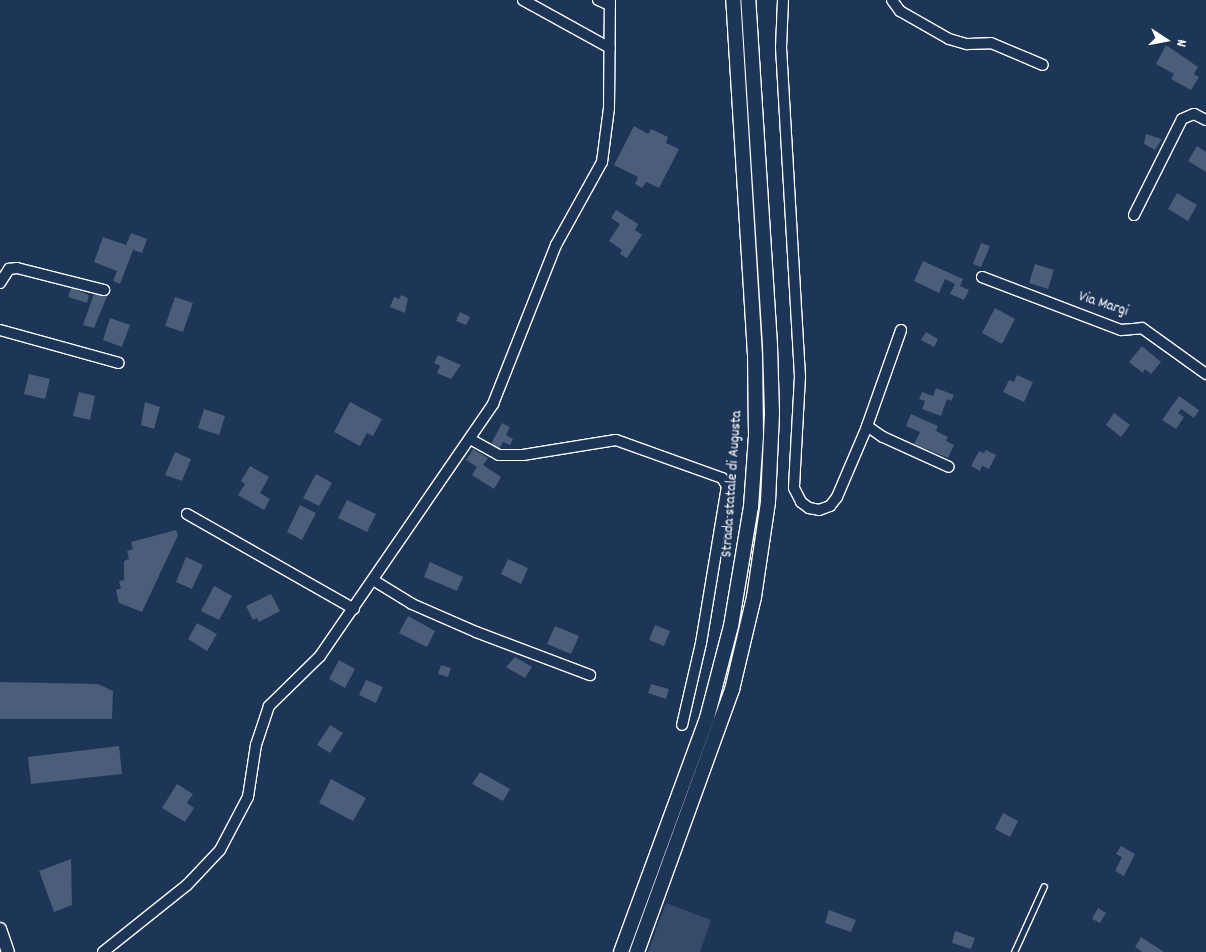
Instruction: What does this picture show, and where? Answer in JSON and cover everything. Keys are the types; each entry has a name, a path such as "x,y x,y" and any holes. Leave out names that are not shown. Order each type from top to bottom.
{"main road":[{"name":"Strada statale di Augusta","path":"621,952 707,718 731,626 751,507 756,435 755,355 733,0"},
{"path":"637,952 732,690 754,597 768,502 772,413 770,345 748,0"}],"street":[{"path":"523,0 610,48"},
{"path":"103,952 187,885 220,850 248,797 263,716 282,691 320,656 493,404 556,245 602,162 608,135 610,3 598,0"},
{"path":"783,0 781,47 800,376 794,488 801,502 819,510 833,501 867,426 901,330"},
{"path":"892,0 900,11 949,39 967,44 992,43 1042,65"},
{"path":"1134,215 1182,119 1186,115 1194,114 1206,120"},
{"path":"0,283 8,269 17,268 104,290"},
{"name":"Via Margi","path":"982,277 1121,330 1142,328 1206,374"},
{"path":"0,330 120,363"},
{"path":"867,426 882,436 949,467"},
{"path":"470,439 489,453 507,455 616,440 722,478 727,486 701,643 682,725"},
{"path":"187,514 354,609"},
{"path":"373,580 412,604 476,632 590,675"},
{"path":"0,930 8,952"}],"lane":[{"path":"1014,952 1044,886"}],"shaded area":[{"path":"666,903 711,920 700,952 648,952"}],"building":[{"path":"1166,45 1198,67 1194,74 1199,77 1191,90 1171,79 1174,74 1156,64"},
{"path":"634,126 648,134 651,129 668,137 666,143 679,149 659,188 646,182 642,188 635,184 638,177 614,165"},
{"path":"1146,134 1162,139 1155,150 1144,144"},
{"path":"1197,146 1206,152 1206,172 1188,161"},
{"path":"1177,193 1197,205 1188,221 1168,209"},
{"path":"616,210 638,224 635,230 642,235 627,258 620,254 622,250 609,241 620,224 611,218"},
{"path":"131,233 147,239 142,253 133,250 120,284 113,281 117,271 94,262 103,237 126,245"},
{"path":"981,243 990,246 981,267 973,264"},
{"path":"923,261 963,279 960,286 969,290 964,300 950,294 955,284 945,279 939,293 914,281"},
{"path":"1035,264 1054,270 1048,289 1029,283"},
{"path":"71,288 89,295 87,303 68,297"},
{"path":"95,291 108,294 94,328 83,325"},
{"path":"401,295 408,298 405,313 390,307 394,297 399,299"},
{"path":"175,297 193,303 183,332 165,326"},
{"path":"995,308 1015,319 1002,344 982,333"},
{"path":"460,312 470,317 466,325 456,321"},
{"path":"110,318 130,325 122,347 103,340"},
{"path":"926,332 938,339 934,347 921,340"},
{"path":"1142,346 1161,362 1151,374 1145,369 1143,373 1129,362"},
{"path":"438,355 461,365 451,379 437,373 440,366 434,363"},
{"path":"29,374 50,379 45,399 24,394"},
{"path":"1017,375 1033,382 1024,402 1003,392 1009,380 1014,382"},
{"path":"936,388 954,395 951,401 947,399 941,416 922,409 925,401 919,399 922,392 933,396"},
{"path":"79,392 95,396 90,420 73,416"},
{"path":"1179,396 1199,410 1194,418 1181,409 1178,413 1184,417 1176,429 1162,420"},
{"path":"145,402 160,407 154,429 141,425"},
{"path":"350,402 382,419 373,436 367,433 360,446 334,432"},
{"path":"204,409 225,416 219,435 198,428"},
{"path":"1114,413 1130,425 1121,437 1106,425"},
{"path":"911,414 938,426 936,431 948,437 946,441 954,445 948,458 914,444 920,432 906,426"},
{"path":"502,423 510,427 506,435 513,439 510,445 503,442 499,449 491,444"},
{"path":"473,449 488,458 483,465 501,477 494,489 472,475 477,467 466,460"},
{"path":"986,450 996,455 989,469 982,466 980,471 971,466 979,451 984,453"},
{"path":"175,452 191,459 182,481 165,475"},
{"path":"250,466 269,477 260,493 270,499 264,510 238,495 245,484 241,481"},
{"path":"316,474 332,483 319,506 303,498"},
{"path":"347,500 376,514 367,532 338,518"},
{"path":"300,505 316,513 302,540 287,532"},
{"path":"176,530 178,535 142,612 119,603 116,590 121,588 119,581 124,580 124,561 129,559 127,551 133,549 131,542"},
{"path":"186,557 203,565 192,589 176,582"},
{"path":"508,559 528,568 521,584 501,574"},
{"path":"430,562 463,577 457,591 424,577"},
{"path":"214,586 232,596 219,620 201,611"},
{"path":"271,594 280,611 259,622 257,618 253,620 246,606"},
{"path":"408,616 435,631 427,647 399,633"},
{"path":"197,623 217,634 207,651 188,639"},
{"path":"655,625 670,631 664,646 649,640"},
{"path":"555,626 579,636 571,654 547,644"},
{"path":"515,657 532,667 525,678 506,667"},
{"path":"339,660 355,669 345,688 329,679"},
{"path":"441,665 451,668 448,677 438,674"},
{"path":"366,680 383,687 376,703 359,695"},
{"path":"0,682 98,684 113,691 112,719 0,719"},
{"path":"651,684 669,689 666,699 648,693"},
{"path":"330,725 343,733 330,753 317,745"},
{"path":"119,746 122,774 31,784 28,757"},
{"path":"480,772 510,789 503,801 472,784"},
{"path":"331,779 366,798 353,821 319,803"},
{"path":"177,784 193,794 187,803 194,808 185,822 162,808"},
{"path":"1003,813 1018,821 1010,837 995,829"},
{"path":"1121,846 1135,854 1124,876 1115,871 1122,857 1116,854"},
{"path":"71,859 72,905 54,912 39,871"},
{"path":"1098,908 1106,913 1100,923 1092,919"},
{"path":"829,910 856,920 851,932 825,923"},
{"path":"955,931 975,938 971,949 952,943"},
{"path":"1141,937 1164,952 1142,952 1135,947"}]}
